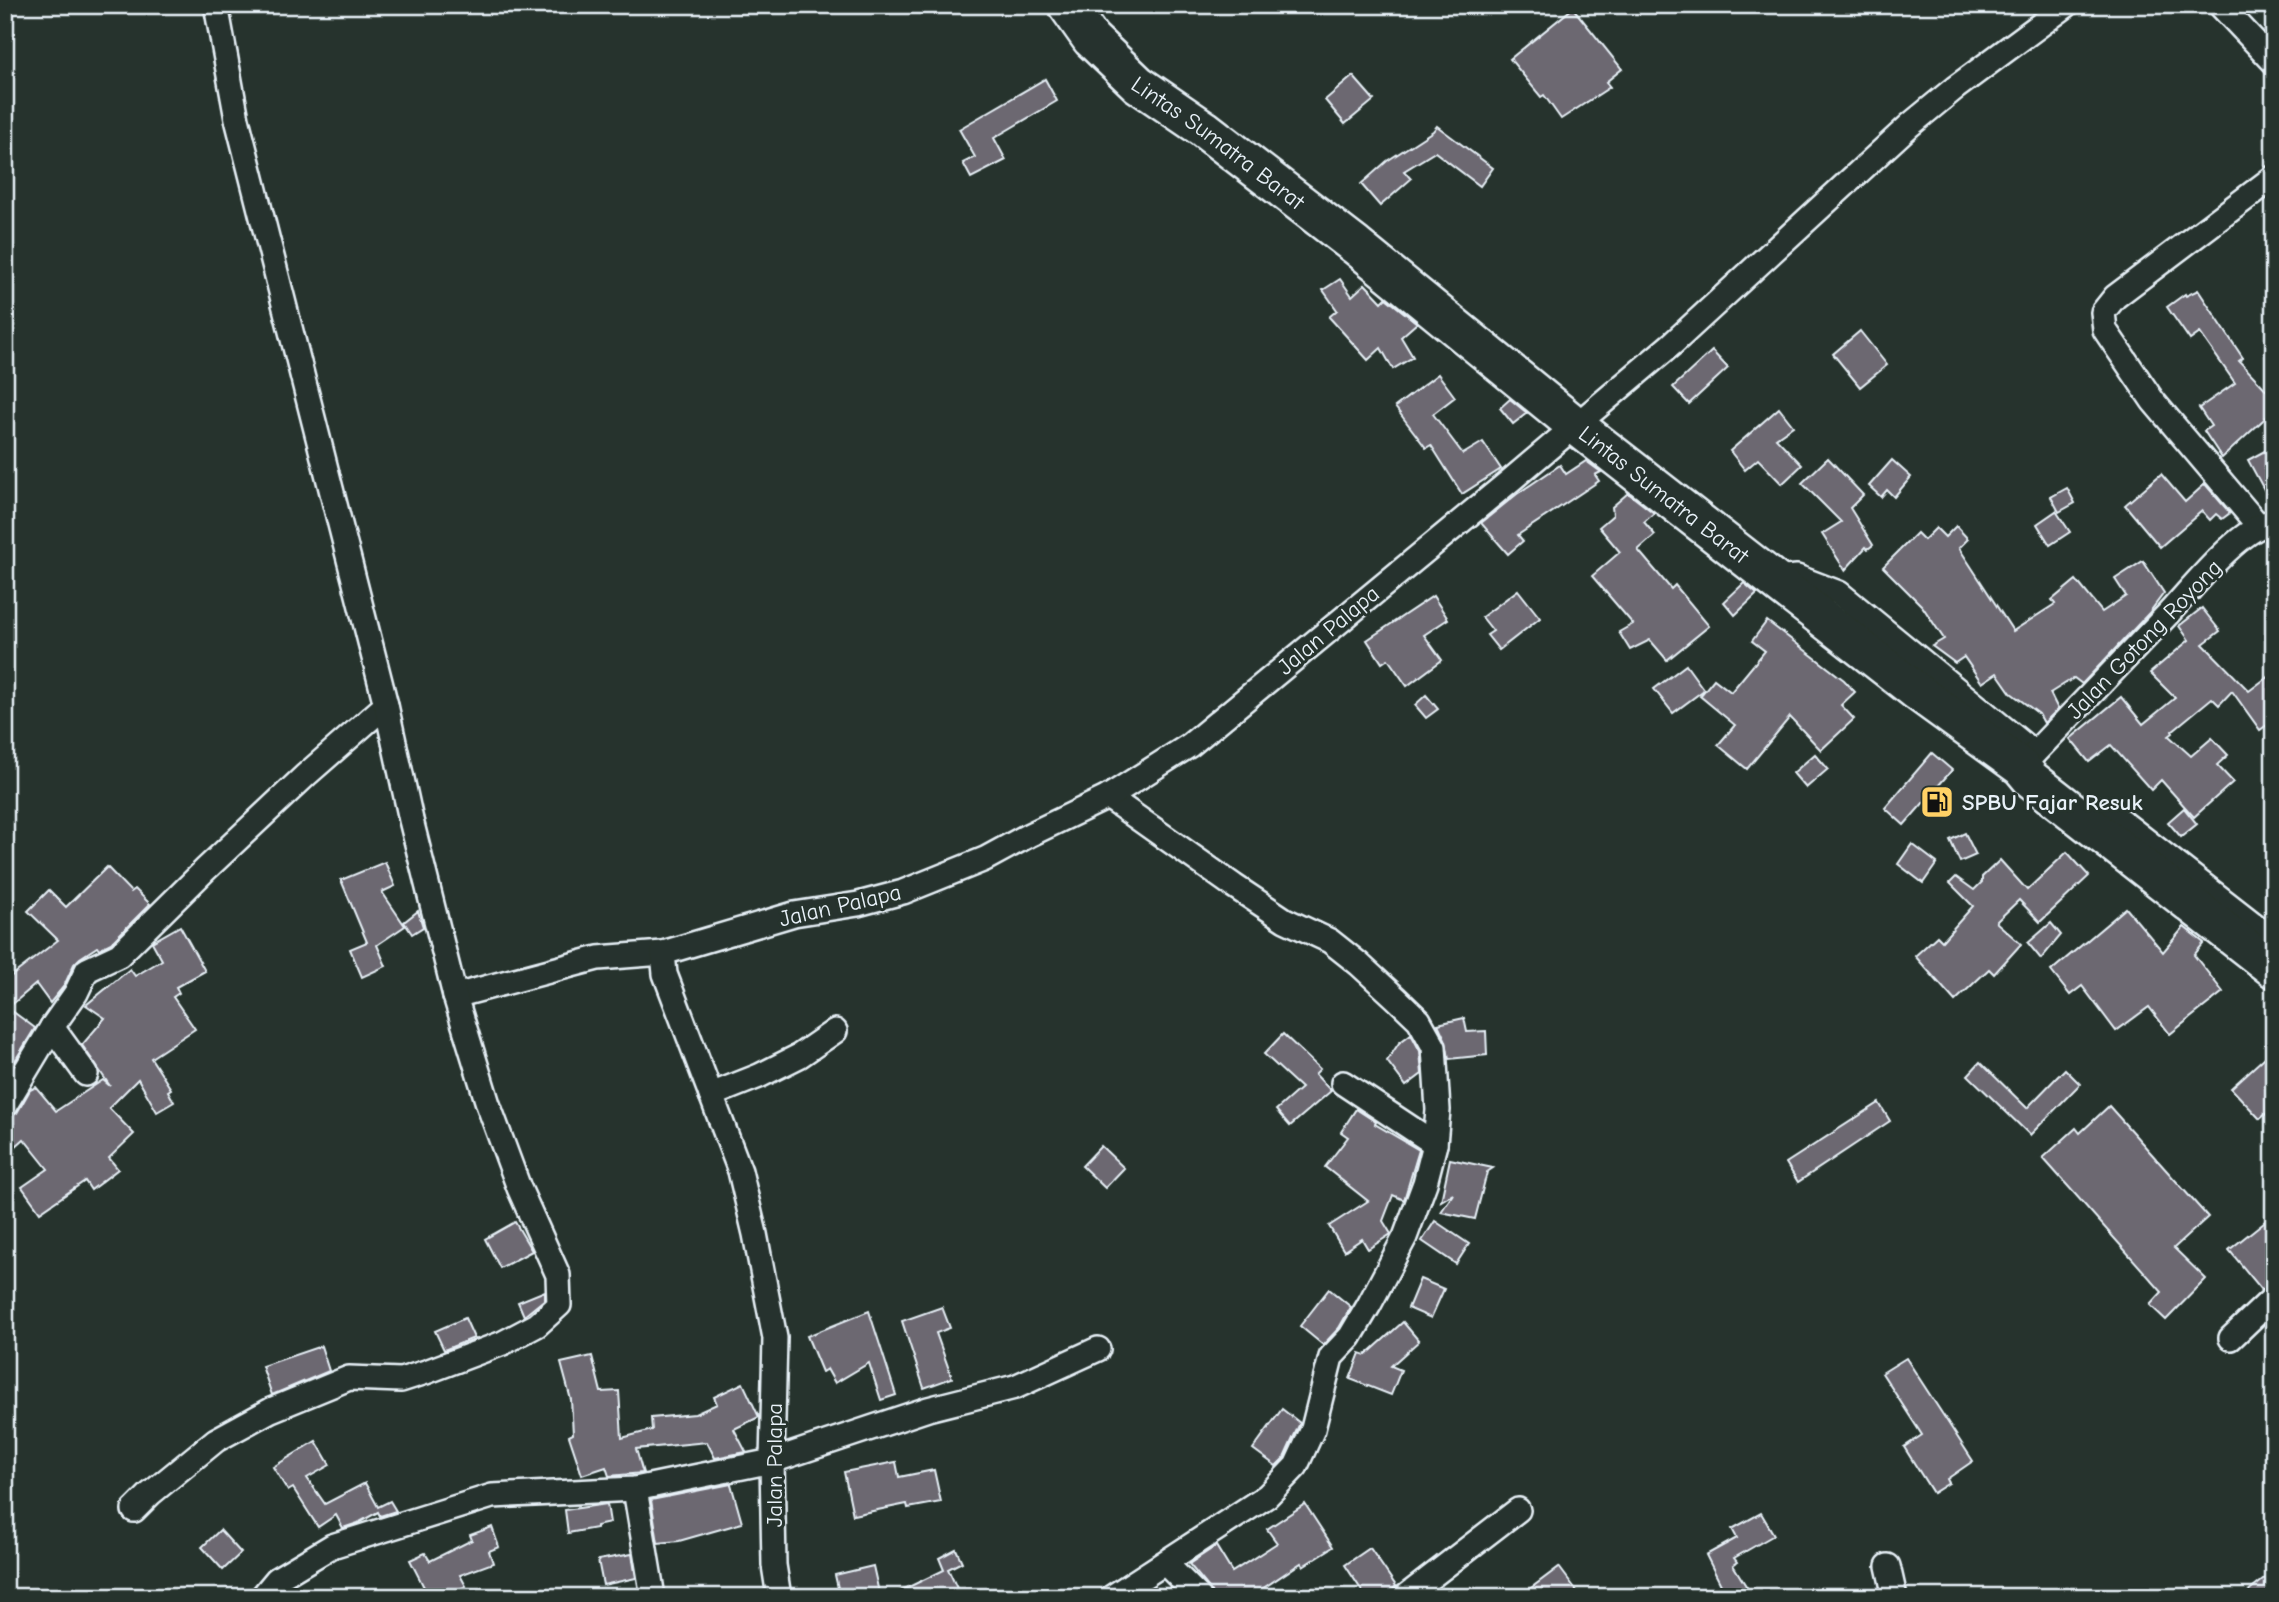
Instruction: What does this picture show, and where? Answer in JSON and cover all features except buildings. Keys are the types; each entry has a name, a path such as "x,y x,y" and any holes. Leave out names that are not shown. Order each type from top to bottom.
{"highway":[{"name":"Lintas Sumatra Barat","path":"1066,5 1091,39 1138,84 1204,128 1356,246 1575,425 1915,690 2028,760 2031,779 2274,968"}],"street":[{"path":"134,1510 216,1440 271,1410 349,1378 401,1380 426,1372 503,1343 537,1325 559,1305 558,1275 520,1188 488,1104 455,996 411,820 386,705 237,119 216,5"},
{"name":"Jalan Palapa","path":"779,1597 774,1565 772,1461 775,1338 740,1171 665,974 663,953 794,914 858,904 903,892 985,859 1108,797 1190,745 1672,344 1910,125 2067,5"},
{"path":"2220,5 2273,60"},
{"path":"2266,523 2153,401 2105,330 2103,312 2115,297 2274,177"},
{"name":"Jalan Gotong Royong","path":"2028,760 2209,568 2266,523"},
{"path":"5,1105 76,993 87,970 119,955 306,775 386,705"},
{"path":"1108,797 1284,920 1330,941 1419,1020 1434,1046 1438,1110 1435,1144 1405,1237 1363,1316 1350,1337 1331,1357 1313,1429 1296,1466 1267,1496 1112,1597"},
{"path":"2078,816 2093,808 2107,810 2274,940"},
{"path":"455,996 598,958 663,953"},
{"path":"52,1027 86,1074"},
{"path":"711,1094 759,1076 799,1056 835,1031"},
{"path":"1343,1083 1435,1144"},
{"path":"2231,1338 2274,1297"},
{"path":"262,1597 277,1578 332,1546 492,1496 635,1489 772,1461 928,1409 1015,1387 1098,1349"},
{"path":"635,1489 653,1597"},
{"path":"1405,1597 1518,1510"},
{"path":"1165,1563 1199,1597"},
{"path":"1888,1566 1895,1597"}],"place":[{"name":"SPBU Fajar Resuk","path":"1937,802"}]}
